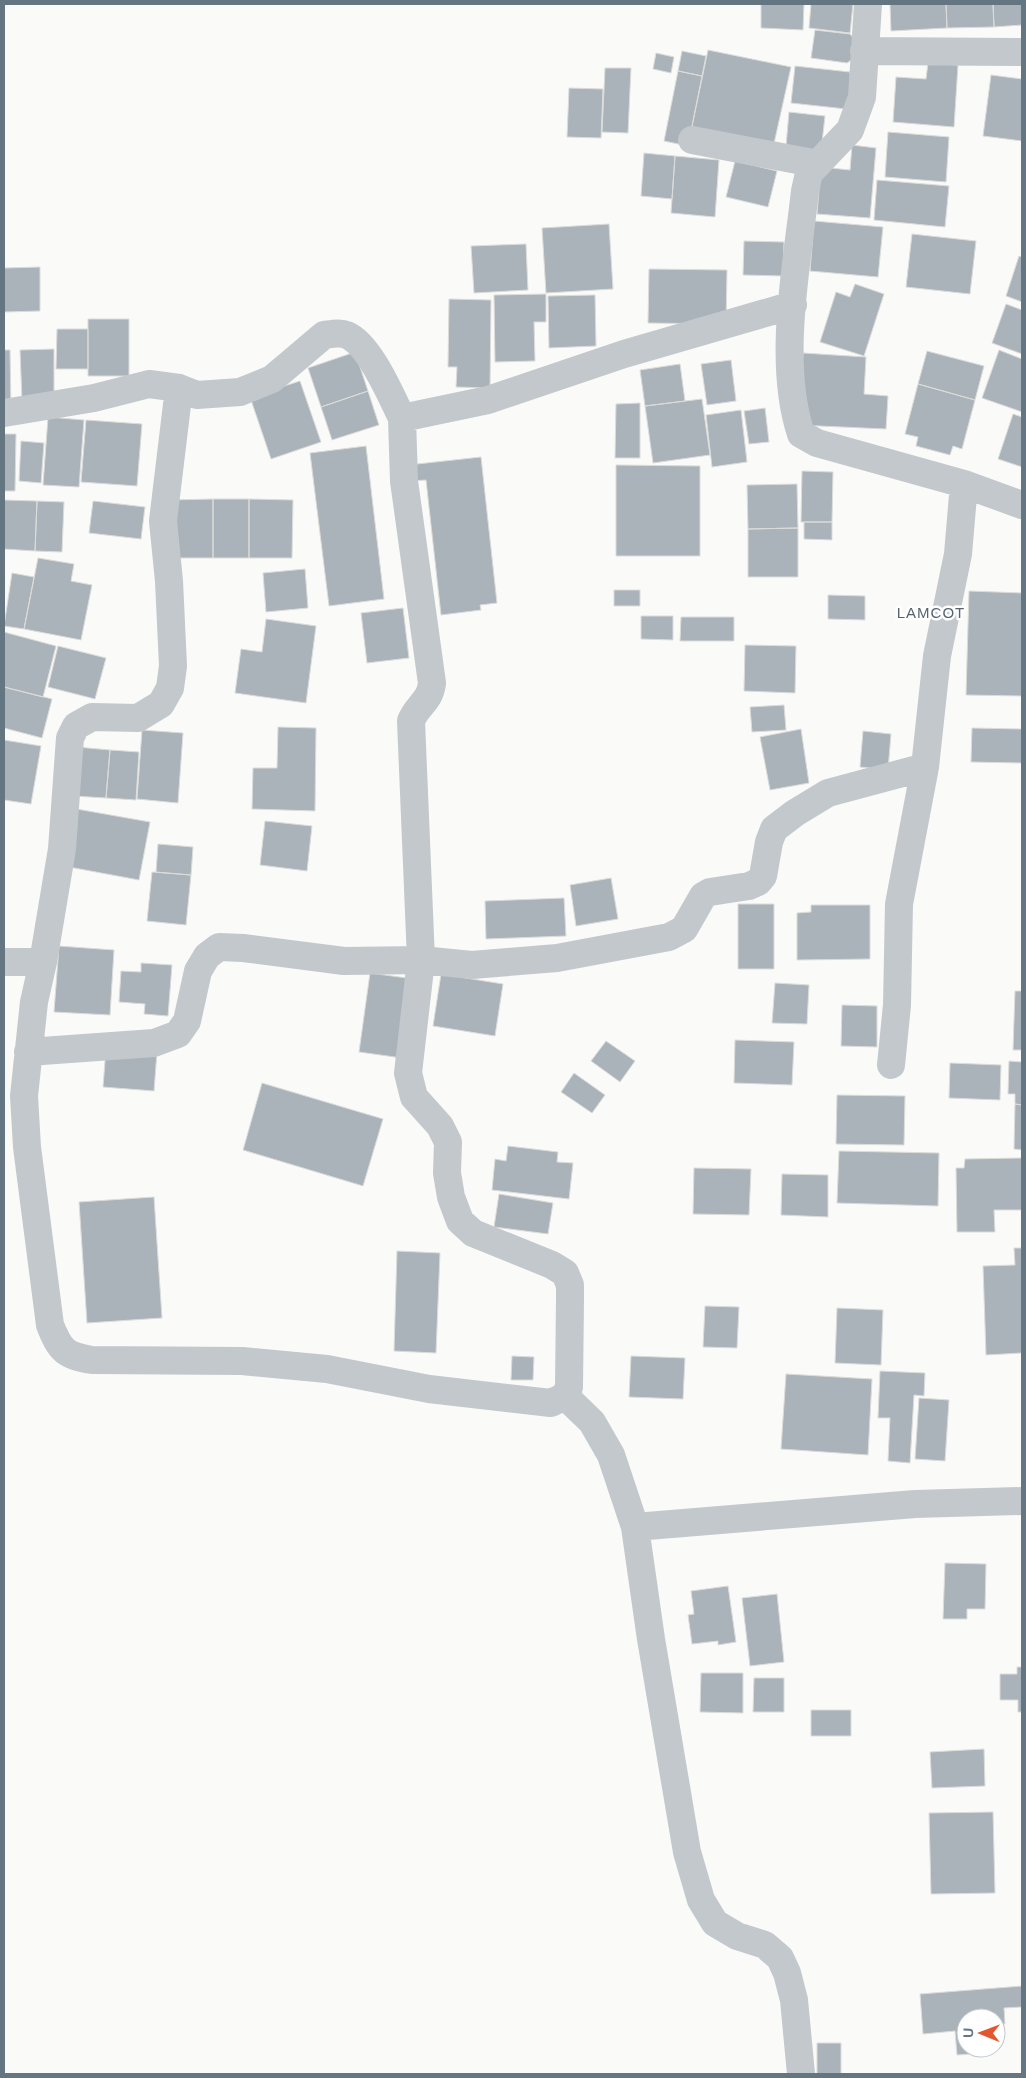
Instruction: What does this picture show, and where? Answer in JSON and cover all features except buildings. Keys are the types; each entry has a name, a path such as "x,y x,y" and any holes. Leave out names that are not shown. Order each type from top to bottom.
{"street":[{"path":"868,4 862,97 850,130 809,173 805,191 793,305 790,367 795,416 801,434 817,442 964,484 1022,505"},
{"path":"864,51 1022,52"},
{"path":"692,140 818,164"},
{"path":"402,418 488,400 624,354 793,305"},
{"path":"4,413 94,398 149,384 179,388 197,395 240,392 272,379 324,335 335,333 347,335 358,342 381,375 402,418 404,481 432,683 428,699 415,712 411,721 421,960 408,1073 414,1097 440,1126 448,1142 447,1173 451,1197 460,1221 465,1228 552,1265 565,1273 570,1285 569,1387 565,1396 551,1403 429,1389 326,1369 242,1361 92,1360 74,1358 58,1346 50,1325 27,1147 24,1096 34,1002 43,962 62,849 70,738 76,726 92,718 138,718 160,704 170,688 173,666 169,581 163,521 179,388"},
{"path":"891,1065 898,1005 899,904 925,768 937,656 958,554 964,484"},
{"path":"28,1052 154,1043 178,1034 187,1020 198,972 207,956 219,948 244,948 344,961 421,960 472,965 557,958 669,937 684,928 703,896 710,892 749,886 758,882 763,876 769,842 774,830 794,813 828,793 925,768"},
{"path":"4,962 43,962"},
{"path":"565,1396 592,1422 611,1455 635,1527 651,1639 686,1852 701,1900 715,1923 737,1936 765,1945 780,1958 787,1973 794,2000 801,2074"},
{"path":"635,1527 915,1504 1022,1501"}],"district":[{"name":"LAMCOT","path":"931,613"}]}
